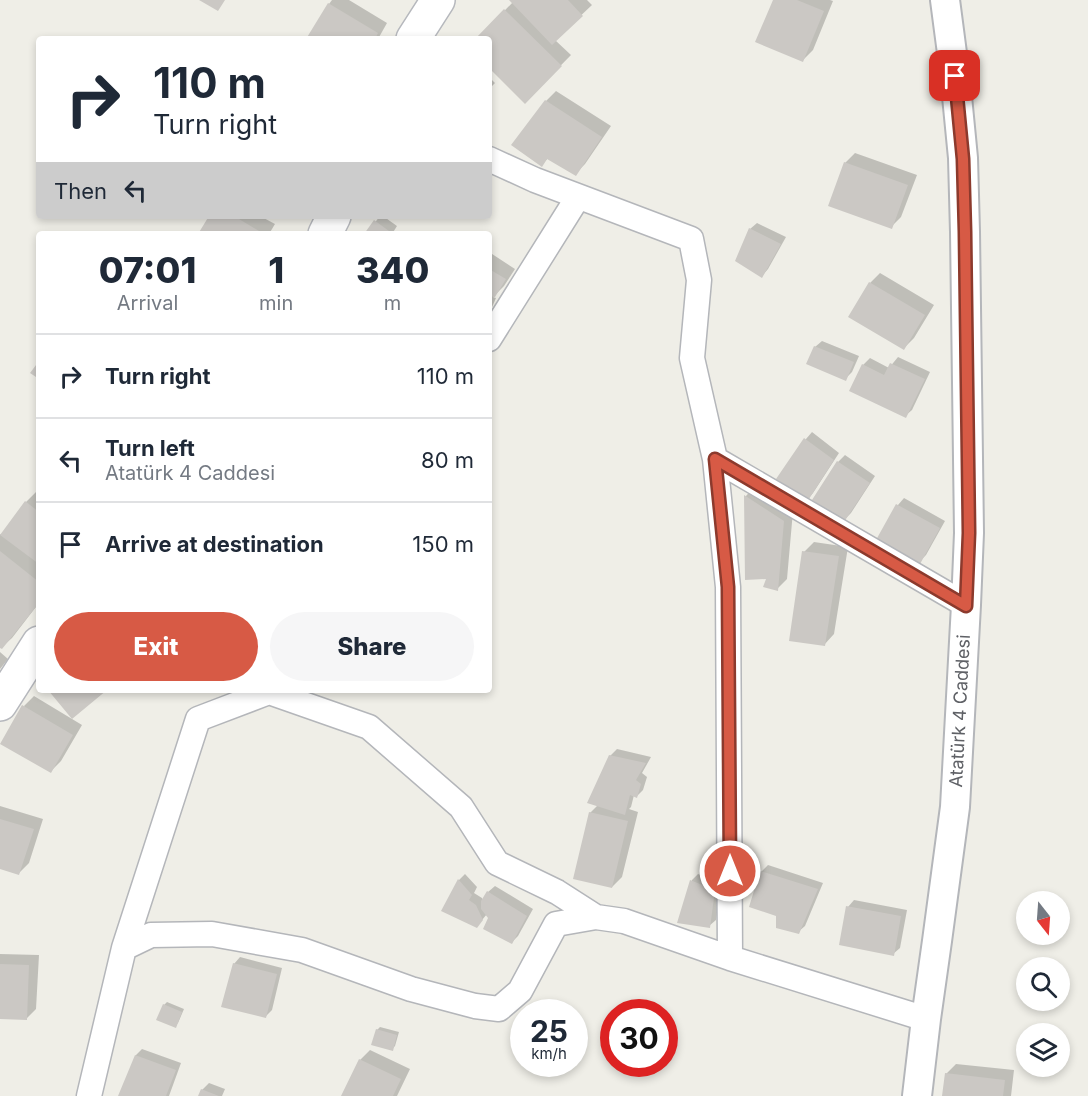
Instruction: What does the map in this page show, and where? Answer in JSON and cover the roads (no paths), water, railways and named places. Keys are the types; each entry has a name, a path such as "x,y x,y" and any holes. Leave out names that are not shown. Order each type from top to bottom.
{"main road":[{"path":"415,36 438,0"},
{"path":"0,705 36,648"}],"street":[{"name":"Atatürk 4 Caddesi","path":"917,1096 954,807 969,521 963,169 955,76 945,0"},
{"path":"492,160 535,180 691,239 699,280 692,358 715,459 728,587 730,958"},
{"path":"492,334 578,196"},
{"path":"715,459 966,606"},
{"path":"77,1096 89,1096 124,948 198,719 265,693"},
{"path":"275,693 369,728 461,807 497,863 557,892 596,917"},
{"path":"124,948 151,935 212,934 302,950 411,989 475,1006 499,1009 520,991 556,924 596,917 624,921 730,958 926,1019"}]}
